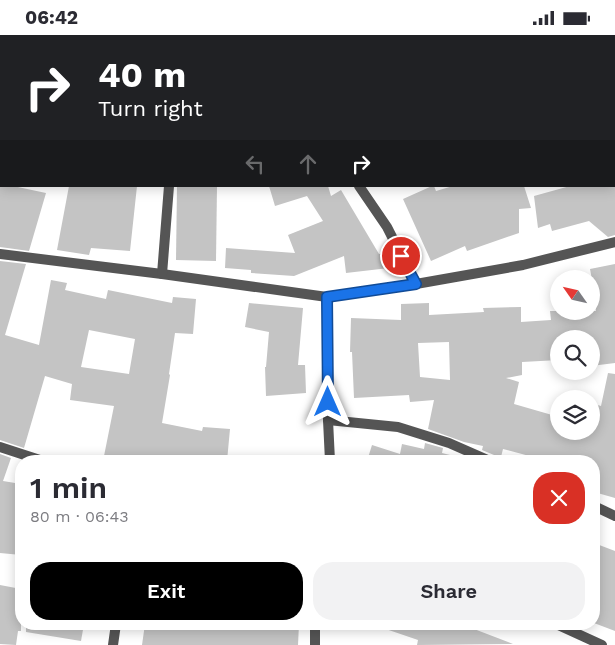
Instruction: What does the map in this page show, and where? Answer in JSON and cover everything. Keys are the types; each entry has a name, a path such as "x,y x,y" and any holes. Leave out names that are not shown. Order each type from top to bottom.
{"street":[{"path":"162,274 168,187"},
{"path":"360,187 387,227 416,284"},
{"path":"0,254 327,297 416,284 523,265 615,242"},
{"path":"327,297 330,455"},
{"path":"328,420 398,427 449,443 476,455"},
{"path":"0,447 25,455"},
{"path":"600,510 615,516"},
{"path":"113,645 115,630"},
{"path":"315,630 315,645"},
{"path":"569,630 602,645"}],"building":[{"path":"0,187 18,187 46,193 29,251 0,247"},
{"path":"69,187 137,187 130,251 91,248 89,255 57,250"},
{"path":"177,187 217,187 216,261 176,260"},
{"path":"269,187 328,187 331,196 341,190 379,254 388,253 389,268 346,273 344,256 294,276 251,273 251,270 225,268 226,248 295,253 288,235 323,221 307,196 275,206"},
{"path":"430,187 434,187 436,191 450,187 524,187 531,208 519,209 519,233 467,251 465,246 431,261 403,199"},
{"path":"566,187 615,187 615,235 608,237 589,221 552,231 550,224 538,228 534,196"},
{"path":"0,261 26,264 5,335 39,345 51,280 67,283 65,290 106,299 108,290 172,303 173,297 196,299 193,334 175,333 162,423 202,431 203,427 230,429 228,455 104,455 114,406 70,400 72,384 45,376 24,448 0,440","holes":["89,330 135,339 129,374 81,367"]},
{"path":"615,264 615,363 600,365 600,330 550,330 550,360 522,362 522,375 506,378 519,382 514,404 550,414 550,440 600,440 600,406 608,373 615,374 615,498 600,494 600,455 526,455 503,449 502,455 494,455 482,450 483,446 464,442 428,429 434,400 410,402 409,395 354,398 352,352 350,352 351,318 401,320 401,304 429,303 429,315 484,312 483,308 521,307 521,322 600,320 600,270 590,269","holes":["449,342 450,380 420,377 418,343"]},
{"path":"249,303 303,308 298,365 305,365 306,393 266,396 265,367 269,332 245,327"},
{"path":"425,443 443,448 442,453 450,455 369,455 372,445 400,454 402,444 424,449"},
{"path":"0,454 11,458 3,481 15,483 15,554 0,553"},
{"path":"600,545 615,551 615,631 600,625"},
{"path":"0,585 15,588 15,630 21,631 18,631 16,645 0,644"},
{"path":"26,630 83,630 81,641 26,632"},
{"path":"144,630 299,630 298,645 142,645"},
{"path":"389,630 477,630 513,644 417,645 418,640"}],"route":[{"path":"328,402 327,297 416,284 401,256"}]}
